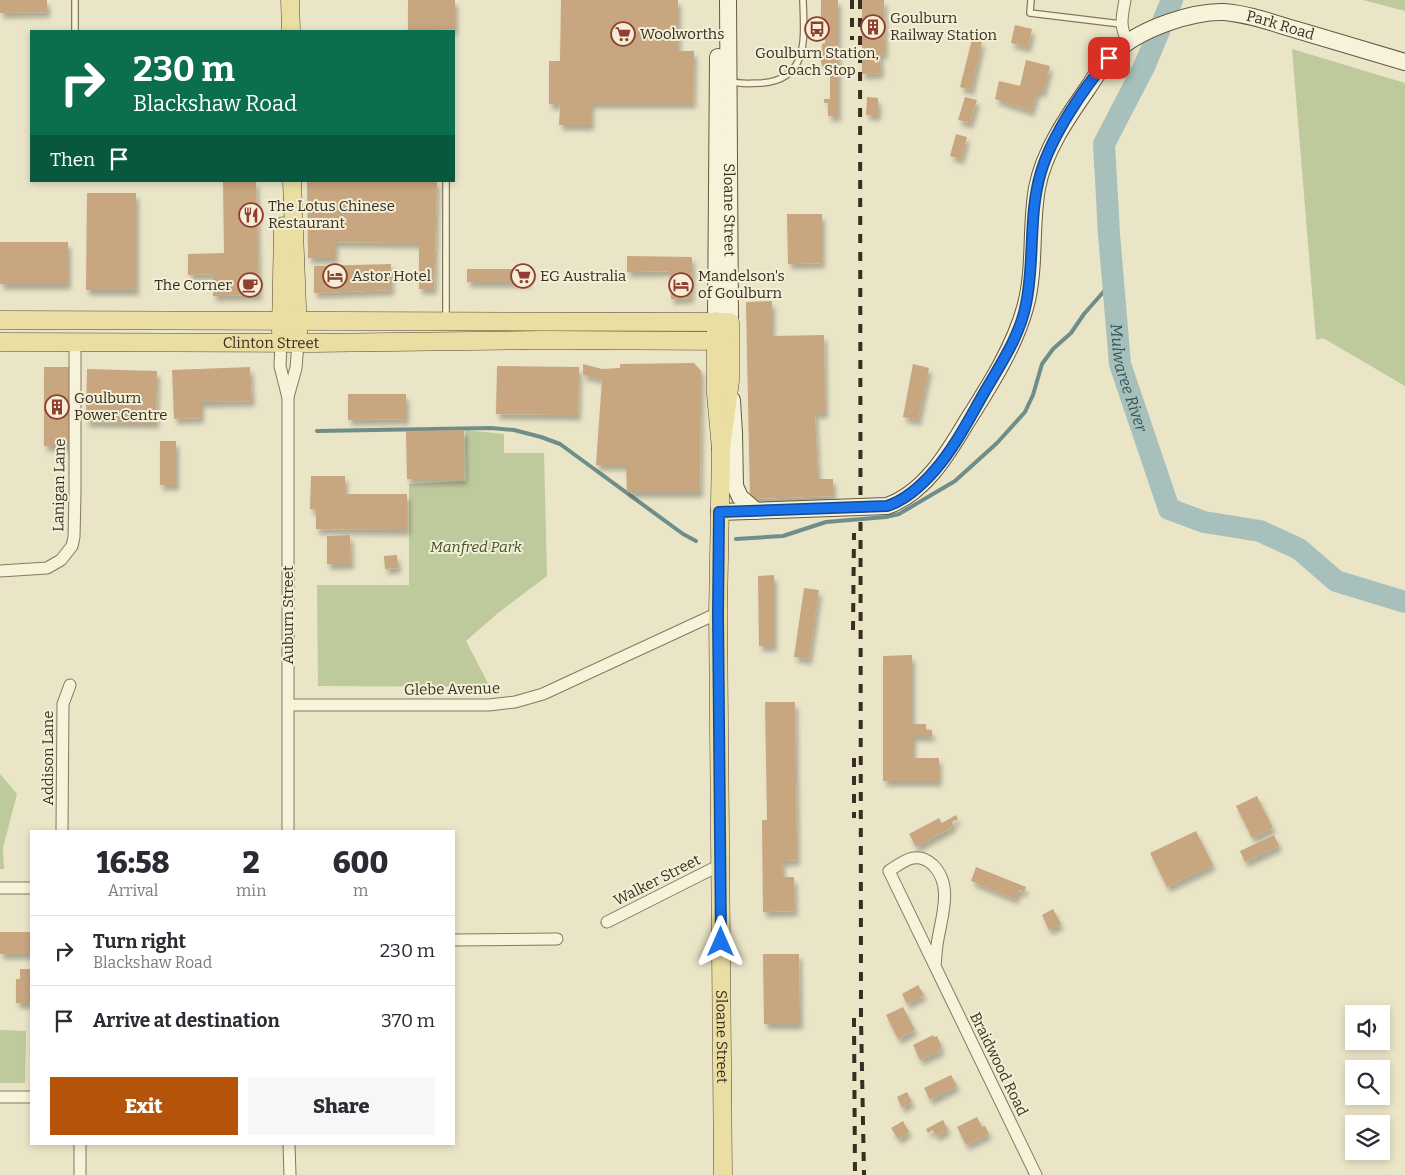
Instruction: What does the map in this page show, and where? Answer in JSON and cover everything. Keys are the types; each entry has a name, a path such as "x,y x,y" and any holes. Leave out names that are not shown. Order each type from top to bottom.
{"main road":[{"path":"282,0 282,30"},
{"path":"290,0 291,30"},
{"name":"Auburn Street","path":"283,182 290,321"},
{"name":"Auburn Street","path":"289,343 292,182"},
{"name":"Clinton Street","path":"0,320 723,321"},
{"path":"542,321 542,340"},
{"name":"Sloane Street","path":"721,448 716,394 723,321"},
{"name":"Clinton Street","path":"0,342 289,343 722,340"},
{"name":"Sloane Street","path":"722,340 730,381 721,448 718,614 723,1175"}],"street":[{"name":"Sloane Street","path":"717,0 723,321"},
{"name":"Sloane Street","path":"723,321 729,100 735,82 728,0"},
{"path":"1125,0 1121,24 1128,42"},
{"name":"Park Road","path":"719,512 887,506 904,498 936,469 974,412 1020,325 1029,290 1037,188 1046,158 1072,110 1101,68 1118,49 1128,42 1150,30 1186,17 1222,12 1250,16 1405,62"},
{"name":"Lanigan Lane","path":"0,571 47,568 61,560 72,546 75,502 75,342"},
{"name":"Auburn Street","path":"288,398 296,368 289,343"},
{"name":"Auburn Street","path":"288,830 288,398 280,366 289,343"},
{"path":"730,381 734,433 735,486 740,497 756,511"},
{"name":"Glebe Avenue","path":"288,705 455,706 515,702 543,694 718,614"},
{"name":"Addison Lane","path":"62,830 63,704 70,685"},
{"name":"Braidwood Road","path":"935,966 937,940 944,903 943,882 935,867 922,857 915,856 906,859 889,871 1036,1175"},
{"name":"Walker Street","path":"607,922 720,864"},
{"path":"0,888 30,888"},
{"path":"455,940 557,939"},
{"path":"0,1097 30,1097"},
{"path":"80,1145 80,1175"},
{"path":"289,1145 290,1175"}],"lane":[{"path":"75,0 76,30"},
{"path":"718,67 723,75 735,82 777,80 785,76 795,67 802,50 804,27 803,0"},
{"path":"1030,0 1030,13 1121,24"},
{"path":"446,182 446,320"}],"green space":[{"path":"1363,0 1405,0 1405,11"},
{"path":"1292,49 1405,83 1405,386 1323,338 1316,340"},
{"name":"Manfred Park","path":"465,430 504,434 504,453 544,453 547,576 498,613 466,641 490,687 318,686 317,585 409,585 409,484 466,481"},
{"path":"0,774 17,794 3,848 4,869 0,869"},
{"path":"0,1030 26,1031 25,1083 0,1083"}],"building":[{"path":"0,0 47,0 47,12 0,13"},
{"path":"408,0 455,0 455,29 408,30"},
{"path":"561,0 678,0 678,51 694,51 693,103 591,103 591,125 559,125 560,104 549,104 549,61 560,61"},
{"path":"821,0 838,0 838,116 828,116 828,103 824,103 824,99 830,99 830,67 823,67 821,63 822,44 825,43 825,22 821,22"},
{"name":"Goulburn Railway Station","path":"862,0 884,0 885,53 880,54 881,73 862,74"},
{"path":"1015,25 1032,29 1028,47 1011,43"},
{"path":"972,39 982,41 971,90 960,87"},
{"path":"1026,60 1050,66 1043,92 1037,91 1031,111 995,99 999,81 1020,86"},
{"path":"867,97 878,98 878,115 866,115"},
{"path":"965,97 977,100 970,123 958,120"},
{"path":"956,134 967,137 961,159 950,156"},
{"path":"223,182 256,182 259,295 213,296 213,274 188,275 188,254 224,253"},
{"path":"307,182 437,182 434,289 419,289 419,243 335,242 335,258 308,258"},
{"path":"87,193 136,193 136,290 86,290"},
{"path":"787,214 822,214 822,263 788,264"},
{"path":"0,242 68,242 68,284 0,284"},
{"name":"Mandelson's of Goulburn","path":"627,256 692,257 691,298 671,299 670,271 627,272"},
{"path":"391,264 391,290 314,293 314,266"},
{"path":"467,269 527,269 528,282 467,282"},
{"path":"772,301 772,336 824,335 825,413 815,413 818,479 833,479 833,496 750,499 746,302"},
{"path":"694,363 701,371 700,492 627,492 626,465 596,465 602,379 583,375 583,364 602,369 620,368 620,364"},
{"path":"913,364 929,368 918,420 903,417"},
{"path":"497,366 579,367 578,415 496,414"},
{"name":"Goulburn Power Centre","path":"44,367 70,367 70,446 44,446"},
{"path":"250,367 252,401 201,402 201,418 174,419 172,370"},
{"path":"87,369 157,371 156,423 86,422"},
{"path":"348,394 406,394 406,419 348,420"},
{"path":"464,430 464,479 407,479 406,431"},
{"path":"160,441 176,441 176,485 160,485"},
{"path":"311,476 345,476 345,494 407,494 407,530 316,529 316,509 310,509"},
{"path":"350,535 351,564 327,564 327,536"},
{"path":"397,555 398,568 385,569 384,556"},
{"path":"774,575 774,646 759,646 758,576"},
{"path":"804,588 819,590 809,659 794,657"},
{"path":"912,655 912,724 926,724 926,730 932,730 932,736 913,736 913,758 939,758 939,781 883,781 883,656"},
{"path":"765,702 795,702 797,860 782,861 783,877 794,877 795,911 763,912 762,820 767,820"},
{"path":"1257,796 1273,828 1252,838 1236,806"},
{"path":"956,815 958,819 952,822 954,826 916,847 909,834 939,818 942,823"},
{"path":"1196,831 1213,865 1167,887 1150,853"},
{"path":"1274,835 1279,846 1245,862 1240,851"},
{"path":"976,867 1026,887 1024,892 1019,890 1015,899 971,881"},
{"path":"1053,909 1061,924 1049,930 1042,915"},
{"path":"0,932 30,932 30,954 0,954"},
{"path":"763,954 799,954 800,1024 764,1024"},
{"path":"20,969 30,969 30,1003 16,1003 16,979 20,979"},
{"path":"918,985 924,995 907,1004 902,994"},
{"path":"903,1007 915,1030 898,1039 886,1015"},
{"path":"933,1035 934,1037 937,1036 942,1047 939,1048 941,1051 920,1060 913,1045"},
{"path":"951,1075 957,1086 930,1100 924,1088"},
{"path":"907,1092 912,1102 902,1108 897,1097"},
{"path":"977,1117 982,1127 985,1126 989,1134 966,1145 957,1127"},
{"path":"943,1120 948,1130 936,1136 933,1130 928,1133 926,1129"},
{"path":"903,1121 909,1132 898,1139 891,1128"}],"waterway":[{"name":"Mulwaree River","path":"1172,0 1144,67 1104,144 1109,234 1120,364 1169,509 1204,522 1260,531 1299,549 1336,581 1405,602"},
{"path":"736,539 783,536 826,522 886,517 899,514 955,481 997,443 1025,412 1033,395 1042,364 1053,349 1071,333 1084,314 1113,281"},
{"path":"317,431 491,428 514,430 541,437 560,444 683,534 696,541"}],"railway":[{"path":"852,0 852,40"},
{"path":"860,0 861,1017 864,1175"},
{"path":"853,630 854,533"},
{"path":"854,758 854,818"},
{"path":"854,1018 855,1175"}],"place":[{"name":"Goulburn Railway Station","path":"873,27"},
{"name":"Goulburn Station, Coach Stop","path":"817,29"},
{"name":"Woolworths","path":"623,34"},
{"name":"The Lotus Chinese Restaurant","path":"251,215"},
{"name":"Astor Hotel","path":"335,276"},
{"name":"EG Australia","path":"523,276"},
{"name":"The Corner","path":"250,285"},
{"name":"Mandelson's of Goulburn","path":"681,285"},
{"name":"Goulburn Power Centre","path":"57,407"}],"route":[{"path":"721,942 719,512 887,506 895,504 904,498 936,469 974,412 1020,325 1029,290 1035,204 1041,173 1046,158 1072,110 1109,58"}]}
